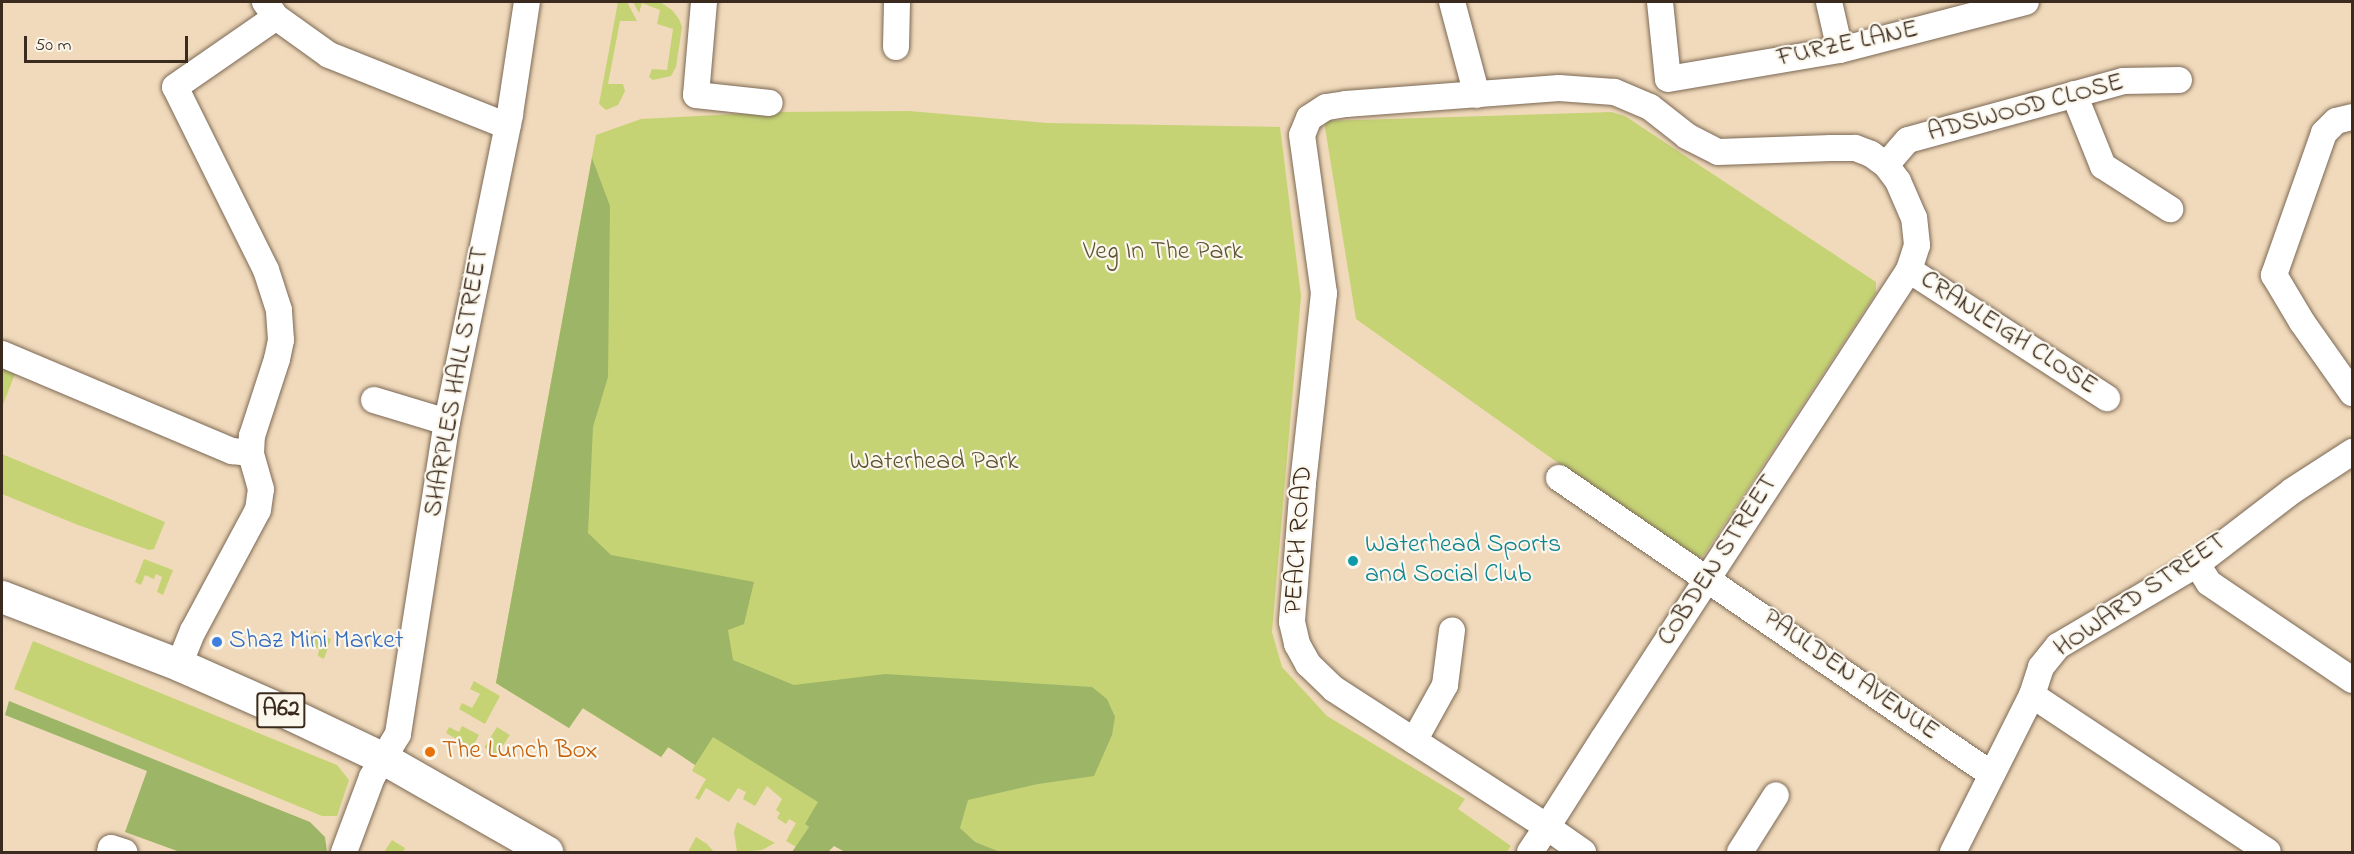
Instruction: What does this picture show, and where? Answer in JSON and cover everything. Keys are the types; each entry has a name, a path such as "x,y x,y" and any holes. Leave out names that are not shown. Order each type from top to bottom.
{"main road":[{"name":"A62","path":"2,597 179,665 281,710 384,759 547,852"}],"street":[{"name":"SHARPLES HALL STREET","path":"344,852 372,777 398,734 447,422 507,126 527,2"},
{"path":"704,2 696,95 770,103"},
{"path":"896,47 897,2"},
{"path":"1452,2 1477,95 1559,88 1614,92 1650,106 1687,136 1718,152 1855,148 1871,154 1886,165"},
{"name":"FURZE LANE","path":"1660,2 1668,79 1840,50 2026,2"},
{"path":"1829,2 1840,50"},
{"path":"179,665 193,631 258,510 261,489 251,453 252,436 281,340 279,310 266,270 175,87 271,9 329,56 507,126"},
{"name":"ADSWOOD CLOSE","path":"1886,165 1908,140 2123,81 2179,80"},
{"path":"2074,94 2103,166 2170,209"},
{"name":"PEACH ROAD","path":"1477,95 1346,104 1315,112 1303,126 1302,135 1324,293 1303,484 1292,622 1294,633 1308,664 1324,681 1583,852"},
{"path":"2352,117 2336,121 2324,133 2274,274 2302,322 2352,393"},
{"name":"COBDEN STREET","path":"1530,852 1909,270 1917,245 1914,218 1898,182 1886,165"},
{"name":"CRANLEIGH CLOSE","path":"1909,270 2107,398"},
{"path":"2,354 232,451 251,453"},
{"path":"374,400 447,422"},
{"name":"HOWARD STREET","path":"1953,852 2031,695 2041,668 2058,646 2197,564 2292,491 2352,452"},
{"name":"PAULDEN AVENUE","path":"1559,478 1991,774"},
{"path":"2197,564 2209,583 2352,680"},
{"path":"1414,741 1445,685 1452,630"},
{"path":"2031,695 2268,852"},
{"path":"1740,852 1776,795"},
{"path":"110,852 111,848 124,852"}],"green space":[{"path":"618,2 627,2 637,21 620,21 608,84 623,84 625,91 618,105 606,110 599,104"},
{"path":"633,2 660,2 672,10 679,19 682,27 676,67 671,76 653,80 649,77 652,69 667,70 673,29 657,24 660,10 642,3 639,13"},
{"name":"Waterhead Park","path":"909,111 1047,123 1280,127 1301,296 1272,632 1282,667 1327,716 1465,799 1458,809 1511,846 1507,852 901,852 805,824 809,827 796,847 786,841 796,823 789,819 786,824 777,818 780,813 776,810 782,799 767,786 755,806 743,799 746,792 738,788 729,802 706,788 699,800 695,798 706,779 692,771 695,765 669,747 661,757 582,708 569,728 496,683 596,135 641,119 772,112"},
{"path":"1611,112 1625,116 1876,282 1876,293 1704,555 1698,558 1561,465 1356,319 1324,121"},
{"path":"592,158 610,206 608,377 593,427 588,533 611,555 754,582 744,624 728,630 733,660 794,685 885,674 1092,687 1107,699 1115,717 1112,735 1094,776 1038,784 968,800 960,828 975,842 1000,852 845,852 834,846 828,852 792,852 809,827 805,824 818,802 713,737 695,765 668,747 661,757 583,708 569,728 496,683"},
{"path":"2,369 15,374 2,407"},
{"path":"2,454 165,522 154,549 149,550 78,525 2,494"},
{"path":"144,559 173,570 163,595 157,592 162,577 156,574 154,579 145,575 141,585 135,582"},
{"path":"314,631 331,639 324,659 318,656 319,649 311,645"},
{"path":"33,641 337,765 349,780 337,816 322,816 14,689"},
{"path":"474,681 500,696 485,724 459,709 462,703 472,708 480,694 470,689"},
{"path":"9,701 310,822 325,837 327,852 180,852 125,832 147,771 5,715"},
{"path":"462,726 479,735 472,748 446,733 449,727 459,732"},
{"path":"497,727 510,735 497,755 484,747"},
{"path":"737,822 775,843 762,850 737,852 734,832"},
{"path":"696,837 707,844 714,852 688,852"},
{"path":"392,840 405,848 403,852 384,852"}],"place":[{"name":"Waterhead Sports and Social Club","path":"1353,561"},
{"name":"Shaz Mini Market","path":"217,642"},
{"name":"The Lunch Box","path":"430,752"}],"park label":[{"name":"Veg In The Park","path":"1163,253"}]}
